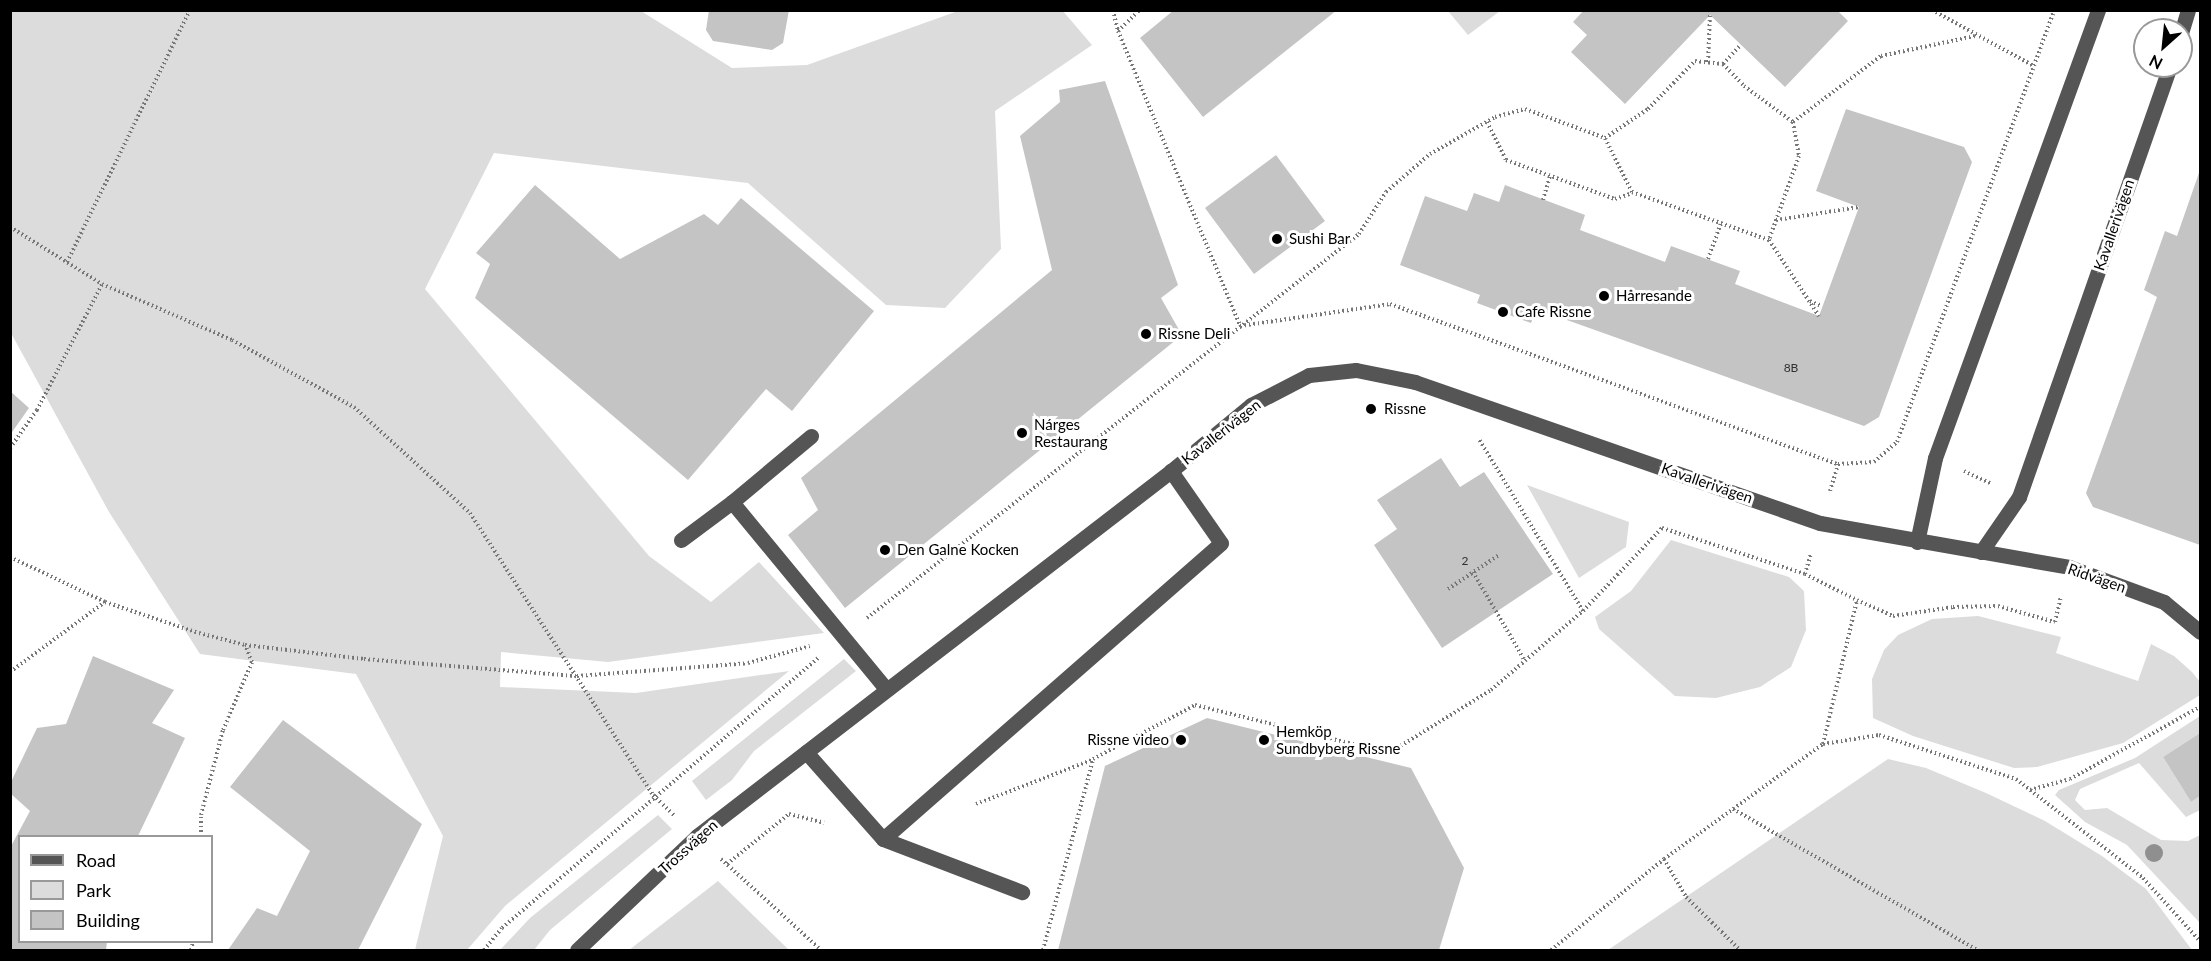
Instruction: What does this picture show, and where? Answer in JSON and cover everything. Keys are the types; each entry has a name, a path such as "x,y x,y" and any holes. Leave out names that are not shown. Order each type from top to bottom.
{"street":[{"path":"1917,542 1935,458 2098,10"},
{"name":"Kavallerivägen","path":"806,752 1171,471 1251,405 1309,375 1356,370 1415,382 1820,523 1981,552 2019,496 2166,78"},
{"path":"681,540 732,502 811,436"},
{"path":"883,839 1221,543 1171,471"},
{"path":"732,502 886,689"},
{"name":"Ridvägen","path":"1981,552 2069,567 2164,602 2200,632"},
{"path":"806,752 883,839 1022,892"},
{"name":"Trossvägen","path":"577,951 697,836 806,752"}],"path":[{"path":"67,262 190,10"},
{"path":"1113,10 1118,31 1240,326"},
{"path":"1118,31 1140,10"},
{"path":"1932,10 1975,36 2034,66"},
{"path":"1240,326 1390,304 1838,464 1874,462 1897,442 2054,10"},
{"path":"1708,62 1710,15"},
{"path":"1792,122 1881,56 1975,36"},
{"path":"1723,64 1741,45"},
{"path":"1605,138 1648,109 1695,61 1723,64 1744,86 1792,122 1799,156 1768,240"},
{"path":"484,951 502,928 653,795 843,636 1359,234 1386,192 1430,154 1487,122 1526,109 1605,138 1632,192"},
{"path":"1487,122 1506,160 1615,199 1632,192 1768,240 1819,316"},
{"path":"1543,200 1550,176"},
{"path":"1843,210 1846,203"},
{"path":"1776,220 1859,207"},
{"path":"1708,259 1721,224"},
{"path":"10,227 102,284 232,340 354,407 470,513 653,795 821,951"},
{"path":"10,448 37,410 102,284"},
{"path":"1809,301 1822,306"},
{"path":"1453,394 1583,611"},
{"path":"1897,442 2019,496"},
{"path":"1805,574 1838,464"},
{"path":"1043,951 1093,759 1195,705 1389,753 1491,690 1583,611 1662,528 1805,574 1857,600"},
{"path":"1448,589 1499,555"},
{"path":"10,557 105,602 245,645 577,676 748,663 843,636"},
{"path":"1473,572 1525,661"},
{"path":"10,672 105,602"},
{"path":"201,835 201,815 223,730 252,662 245,645"},
{"path":"2030,790 2070,779 2200,707"},
{"path":"1551,951 1664,859 1823,744 1879,735 2016,780 2143,878 2200,941"},
{"path":"1733,809 1977,951"},
{"path":"1664,859 1686,897 1740,951"}],"green space":[{"path":"1062,10 1092,45 995,111 1001,249 945,308 886,305 748,183 494,153 425,289 649,556 711,602 759,562 824,633 608,662 501,652 500,687 636,693 789,671 505,906 467,950 415,950 443,836 356,674 200,654 109,512 11,333 11,11 641,11 732,68 807,65 958,11"},
{"path":"1448,11 1500,11 1468,35"},
{"path":"1527,485 1629,522 1626,547 1579,578"},
{"path":"1671,540 1789,577 1804,591 1806,630 1791,667 1760,687 1716,698 1675,696 1599,629 1595,617 1631,591"},
{"path":"1978,616 2061,637 2056,653 2138,681 2151,644 2174,656 2192,672 2200,682 2200,695 2123,743 2037,767 2014,768 1913,736 1873,718 1872,679 1884,650 1898,635 1932,619"},
{"path":"844,659 856,671 754,751 732,780 706,800 692,781"},
{"path":"2200,716 2200,733 2163,757 2191,802 2200,796 2200,810 2186,817 2139,763 2080,789 2075,800 2085,810 2107,808 2161,840 2188,841 2200,835 2200,923 2127,845 2085,822 2055,795 2059,790 2135,758"},
{"path":"1888,759 1926,768 1986,793 2045,821 2102,856 2146,889 2192,950 1608,950"},
{"path":"658,815 672,829 550,930 534,950 500,950 530,918"},
{"path":"718,881 789,950 629,950"}],"building":[{"path":"709,10 789,10 783,43 772,50 713,41 706,30"},
{"path":"1174,10 1337,10 1203,117 1140,38"},
{"path":"1584,10 1837,10 1848,21 1785,87 1710,15 1625,104 1571,52 1587,35 1573,22"},
{"path":"1105,81 1178,285 1161,298 1182,335 845,608 788,535 818,510 801,478 1052,270 1020,136 1060,102 1059,90"},
{"path":"1846,109 1964,147 1972,162 1879,417 1864,426 1536,309 1531,323 1477,303 1480,295 1400,265 1425,196 1467,211 1474,193 1499,202 1505,185 1585,215 1580,230 1665,262 1671,246 1740,271 1735,284 1819,316 1859,207 1816,191"},
{"path":"1276,155 1325,221 1254,274 1205,208"},
{"path":"2200,170 2200,545 2093,507 2086,493 2157,297 2144,290 2165,231 2177,236"},
{"path":"535,185 620,259 704,214 718,225 741,198 874,311 792,411 766,389 688,480 475,298 490,264 476,253"},
{"path":"10,391 29,408 10,435"},
{"path":"1441,458 1460,487 1484,472 1553,574 1442,648 1374,545 1397,529 1377,500"},
{"path":"93,656 174,690 152,723 185,738 138,835 18,835 18,943 107,943 106,950 10,950 10,848 30,811 10,793 10,784 37,728 66,724"},
{"path":"1207,718 1411,768 1464,868 1439,950 1058,950 1105,766"},
{"path":"283,720 422,824 358,950 228,950 257,908 277,916 310,851 230,787"},
{"path":"2200,733 2200,796 2191,802 2163,757"}],"place":[{"name":"Sushi Bar","path":"1277,239"},
{"name":"Hårresande","path":"1604,296"},
{"name":"Cafe Rissne","path":"1503,312"},
{"name":"Rissne Deli","path":"1146,334"},
{"name":"Rissne","path":"1371,409"},
{"name":"Nárges Restaurang","path":"1022,433"},
{"name":"Den Galne Kocken","path":"885,550"},
{"name":"Rissne video","path":"1181,740"},
{"name":"Hemköp Sundbyberg Rissne","path":"1264,740"}]}
